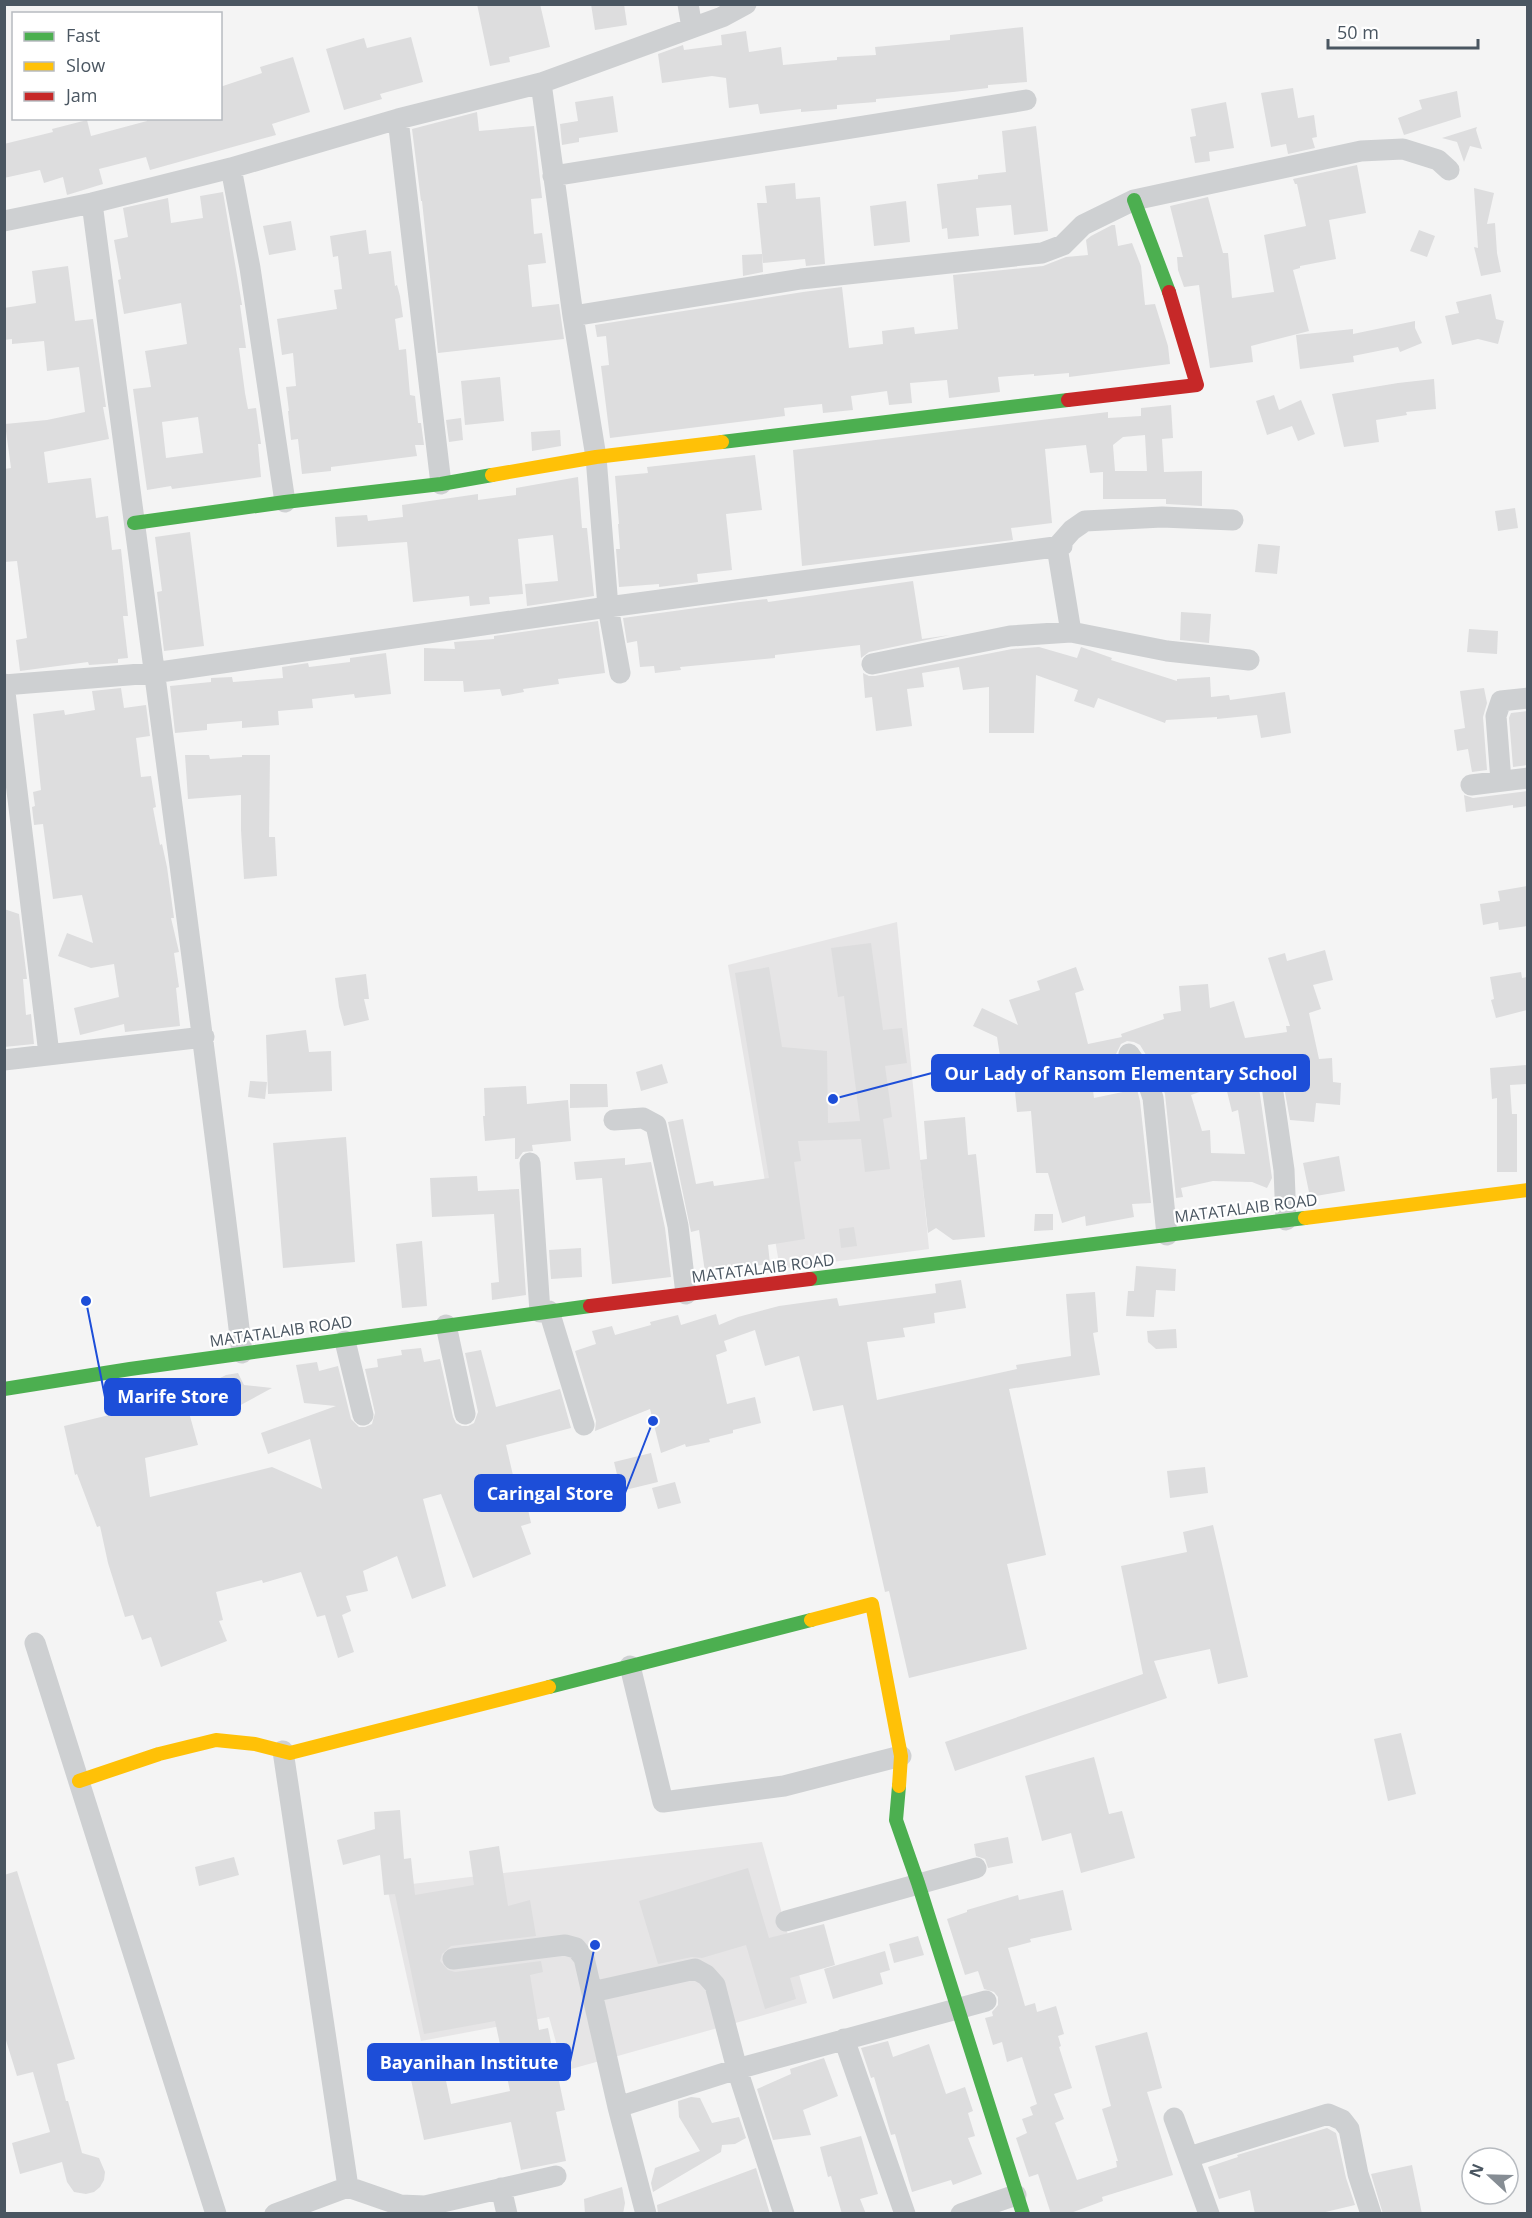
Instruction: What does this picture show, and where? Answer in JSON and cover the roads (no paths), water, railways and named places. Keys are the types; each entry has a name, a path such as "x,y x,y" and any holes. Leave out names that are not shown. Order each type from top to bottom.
{"street":[{"path":"688,4 692,28"},
{"path":"4,220 92,203 231,168 398,119 541,83 722,17 744,5"},
{"path":"541,83 573,316 596,457 608,607 620,674"},
{"path":"553,176 1026,100"},
{"path":"398,119 441,484"},
{"path":"573,316 801,279 1042,253 1063,244 1083,225 1134,200 1361,151 1403,149 1438,160 1449,170"},
{"path":"231,168 250,268 285,502"},
{"path":"134,523 285,502 441,484 596,457 1197,385 1171,299 1134,200"},
{"path":"92,203 153,673 204,1037 242,1353"},
{"path":"1071,633 1060,546 1072,530 1085,521 1161,517 1233,520"},
{"path":"48,1054 5,685 153,673 608,607 1060,546"},
{"path":"872,664 1010,636 1071,633 1167,651 1249,660"},
{"path":"1502,781 1497,708 1501,701 1527,698"},
{"path":"1471,785 1527,778"},
{"path":"4,1060 204,1037"},
{"path":"1129,1054 1147,1080 1153,1098 1167,1235"},
{"path":"1270,1072 1284,1170 1286,1220"},
{"path":"614,1120 643,1118 657,1125 678,1226 686,1294"},
{"path":"530,1163 544,1312 584,1425"},
{"name":"MATATALAIB ROAD","path":"4,1389 242,1353 345,1341 544,1312 1527,1190"},
{"path":"446,1325 465,1414"},
{"path":"345,1341 363,1415"},
{"path":"79,1781 159,1754 216,1740 255,1744 290,1753 872,1604 901,1756 896,1820 1019,2204 961,2214"},
{"path":"35,1643 216,2214"},
{"path":"630,1666 663,1802 784,1786 901,1756"},
{"path":"283,1752 348,2187"},
{"path":"786,1921 975,1868"},
{"path":"453,1959 565,1945 576,1948 584,1958 618,2107 646,2214"},
{"path":"592,1992 695,1970 706,1975 715,1985 737,2069 784,2214"},
{"path":"618,2107 737,2069 986,2001"},
{"path":"844,2039 905,2214"},
{"path":"1189,2157 1328,2114 1342,2120 1349,2129 1365,2212"},
{"path":"1174,2118 1209,2214"},
{"path":"275,2214 348,2187 400,2205 426,2206 556,2176"},
{"path":"501,2188 507,2214"}],"place":[{"name":"Our Lady of Ransom Elementary School","path":"833,1099"},
{"name":"Marife Store","path":"86,1301"},
{"name":"Caringal Store","path":"653,1421"},
{"name":"Bayanihan Institute","path":"595,1945"}]}
